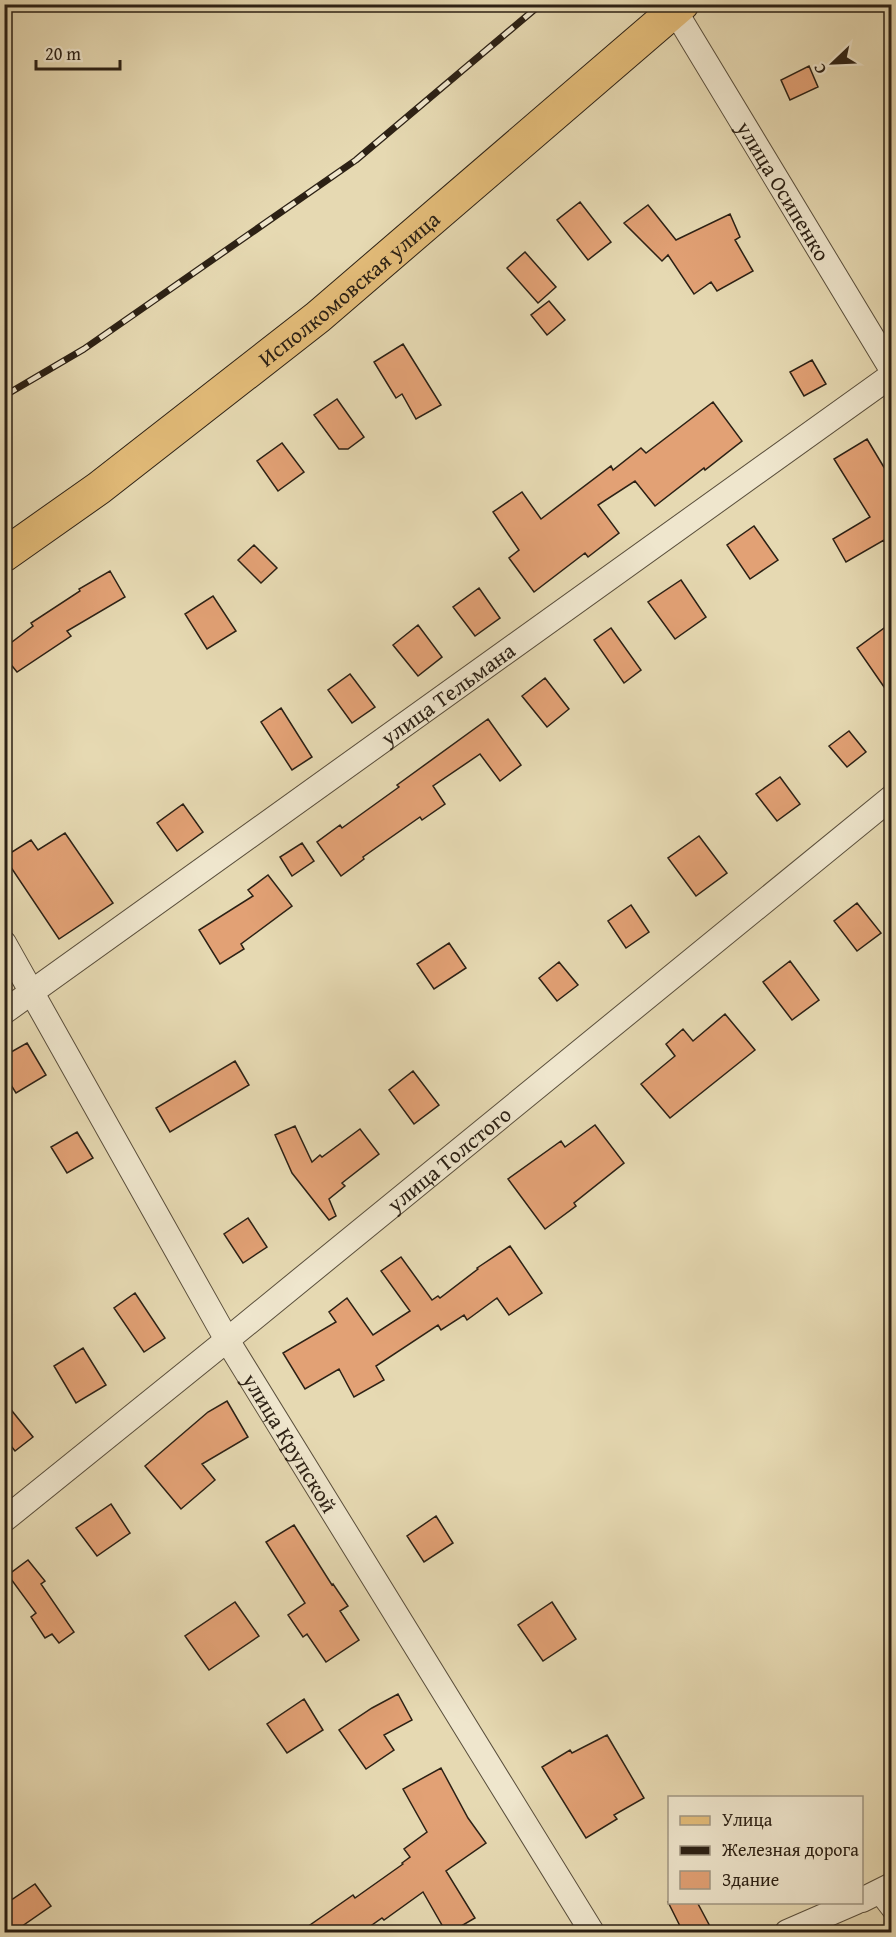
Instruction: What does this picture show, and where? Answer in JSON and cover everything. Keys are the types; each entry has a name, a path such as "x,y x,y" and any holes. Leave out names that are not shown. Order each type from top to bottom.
{"main road":[{"name":"Исполкомовская улица","path":"4,555 99,488 318,317 679,8"}],"street":[{"name":"улица Осипенко","path":"679,8 891,370"},
{"name":"улица Тельмана","path":"4,1012 891,375"},
{"name":"улица Толстого","path":"4,1520 891,797"},
{"name":"улица Крупской","path":"4,943 227,1340 591,1932"},
{"path":"787,1932 851,1904"}],"lane":[{"path":"871,1895 891,1916"}],"building":[{"path":"809,66 818,87 790,100 781,80"},
{"path":"580,202 611,242 588,260 557,220"},
{"path":"648,205 676,240 730,214 740,237 735,240 753,271 717,291 711,282 694,294 668,255 662,261 624,223"},
{"path":"525,252 556,287 538,303 507,268"},
{"path":"549,301 565,320 547,335 531,315"},
{"path":"403,344 441,405 416,419 402,394 396,398 374,362"},
{"path":"812,360 826,384 804,396 790,372"},
{"path":"337,399 364,437 348,449 339,449 314,415"},
{"path":"713,402 742,441 655,506 635,481 598,505 619,533 588,557 585,553 534,592 509,558 519,550 493,512 522,492 541,519 611,466 613,470 641,448 646,453"},
{"path":"867,439 891,479 891,552 884,540 846,562 833,539 870,517 834,459"},
{"path":"282,443 304,472 278,491 257,461"},
{"path":"754,526 778,560 750,579 727,545"},
{"path":"254,545 277,568 261,583 238,560"},
{"path":"110,571 125,597 67,631 71,636 17,672 4,656 4,648 33,626 31,623 80,591 79,589"},
{"path":"681,580 706,617 675,639 648,602"},
{"path":"479,588 500,618 475,636 453,607"},
{"path":"213,596 236,631 207,649 185,614"},
{"path":"891,623 891,697 857,648"},
{"path":"418,625 442,657 418,676 393,645"},
{"path":"611,628 641,670 624,683 594,640"},
{"path":"350,674 375,707 352,723 328,690"},
{"path":"545,678 569,709 547,727 522,696"},
{"path":"281,708 312,757 292,770 261,722"},
{"path":"488,719 521,765 500,781 480,754 433,786 445,804 422,820 420,817 363,857 364,859 341,876 317,842 340,825 342,828 399,787 397,785"},
{"path":"849,731 866,752 847,767 829,746"},
{"path":"780,777 800,804 777,821 756,794"},
{"path":"183,804 203,832 177,851 157,823"},
{"path":"65,833 113,903 59,939 4,857 31,840 38,850"},
{"path":"699,836 727,873 696,896 668,858"},
{"path":"302,843 314,861 292,876 280,857"},
{"path":"268,875 292,906 241,944 244,949 220,964 199,930 253,896 248,890"},
{"path":"857,903 881,933 857,951 834,921"},
{"path":"631,905 649,932 626,948 608,921"},
{"path":"449,943 466,968 434,989 417,964"},
{"path":"790,961 819,1000 792,1020 763,982"},
{"path":"559,962 578,985 557,1001 539,978"},
{"path":"725,1014 755,1050 670,1118 641,1084 675,1056 666,1044 683,1029 693,1041"},
{"path":"27,1043 46,1075 16,1093 4,1074 4,1056"},
{"path":"235,1061 249,1085 170,1132 156,1108"},
{"path":"413,1071 439,1105 414,1124 389,1090"},
{"path":"595,1125 624,1163 574,1203 576,1206 545,1229 508,1179 561,1141 565,1147"},
{"path":"295,1126 312,1162 360,1129 379,1154 342,1183 345,1186 329,1199 336,1216 329,1220 292,1173 275,1135"},
{"path":"77,1132 93,1158 67,1173 51,1147"},
{"path":"248,1218 267,1247 243,1263 224,1234"},
{"path":"510,1246 542,1293 509,1315 497,1298 467,1320 464,1315 441,1330 438,1325 376,1366 384,1380 354,1397 339,1369 305,1389 283,1353 336,1322 329,1312 347,1298 373,1335 410,1311 381,1271 401,1257 432,1300 438,1296 440,1298 477,1268"},
{"path":"135,1293 165,1338 144,1352 114,1308"},
{"path":"83,1348 106,1385 76,1403 54,1366"},
{"path":"4,1401 33,1437 15,1451 4,1437"},
{"path":"227,1401 248,1437 202,1464 215,1480 181,1509 145,1466 208,1412"},
{"path":"111,1504 130,1533 97,1556 76,1528"},
{"path":"436,1516 453,1543 424,1562 407,1536"},
{"path":"294,1525 348,1606 340,1611 359,1640 326,1662 307,1634 303,1637 288,1615 305,1603 266,1542"},
{"path":"28,1560 45,1581 41,1584 74,1632 59,1643 52,1634 45,1638 31,1617 36,1613 8,1575"},
{"path":"235,1602 259,1636 209,1670 185,1636"},
{"path":"552,1602 576,1639 543,1661 518,1625"},
{"path":"398,1694 412,1720 384,1735 394,1750 366,1769 339,1730"},
{"path":"304,1699 323,1730 287,1753 267,1724"},
{"path":"607,1735 644,1798 614,1815 617,1819 586,1838 542,1767 570,1750 572,1753"},
{"path":"441,1768 468,1818 486,1843 446,1871 475,1918 451,1932 446,1932 423,1892 384,1920 382,1918 362,1932 300,1932 353,1895 355,1898 410,1857 404,1849 427,1832 403,1789"},
{"path":"35,1884 51,1906 15,1931 4,1916 4,1905"},
{"path":"669,1904 698,1904 713,1932 683,1932"}],"railway":[{"path":"4,396 84,349 356,160 541,4"}]}
